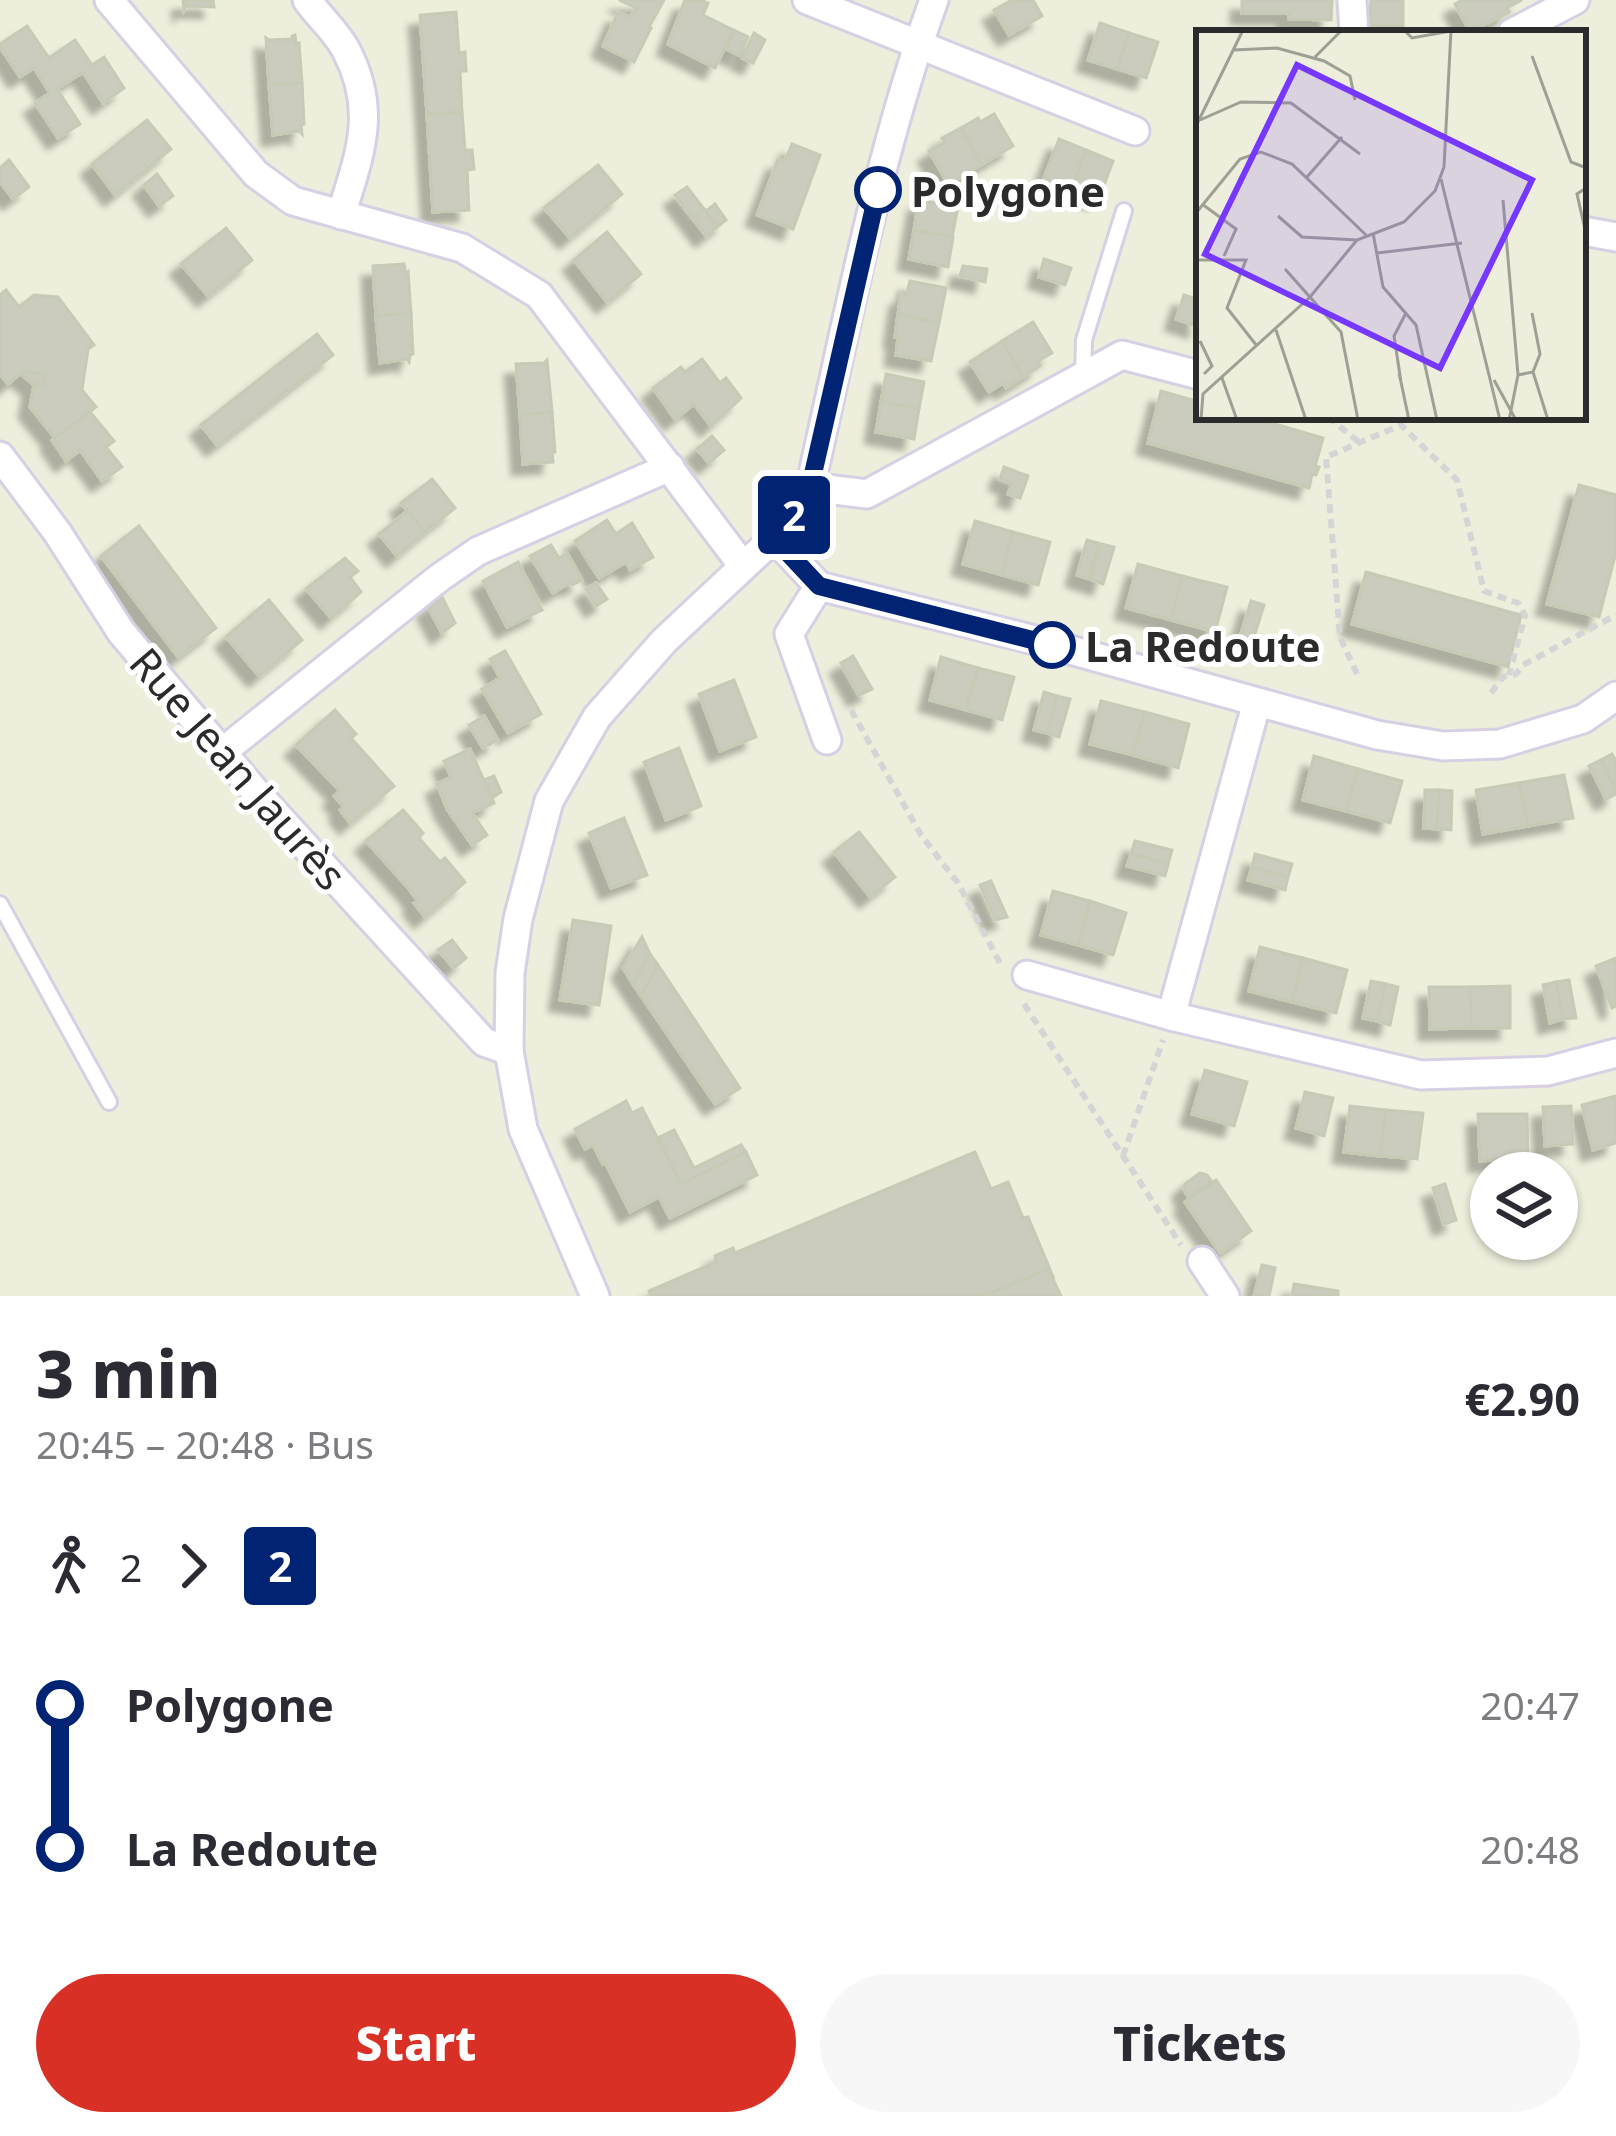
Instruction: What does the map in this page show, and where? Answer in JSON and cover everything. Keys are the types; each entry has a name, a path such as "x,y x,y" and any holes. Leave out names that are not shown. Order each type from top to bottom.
{"street":[{"path":"109,0 256,174 293,201 462,248 539,295 743,566"},
{"path":"307,0 347,50 364,104 363,140 341,214"},
{"path":"807,0 1135,131"},
{"path":"595,1296 523,1129 509,1051 510,973 518,919 549,801 597,717 664,641 774,538 798,511 810,487 878,193 917,45 934,0"},
{"path":"1352,0 1354,30"},
{"path":"1518,30 1575,0"},
{"path":"1586,232 1616,237"},
{"path":"810,487 867,494 1122,355 1196,374"},
{"name":"Rue Jean Jaurès","path":"0,456 57,532 121,632 221,753 484,1042 509,1051"},
{"path":"221,753 478,551 670,467"},
{"path":"774,538 819,586 1377,735 1443,746 1500,743 1583,718 1616,696"},
{"path":"819,586 789,634 827,740"},
{"path":"1172,1016 1257,702"},
{"path":"1020,987 1172,1016 1421,1075 1548,1071 1616,1052"},
{"path":"1202,1261 1225,1296"}],"lane":[{"path":"1083,376 1084,340 1124,211"},
{"path":"0,904 110,1102"}],"path":[{"path":"1332,420 1360,443"},
{"path":"1357,674 1340,637 1326,457 1401,425 1457,480 1484,591 1518,603 1525,615 1509,675"},
{"path":"1491,693 1502,677 1516,674 1523,665 1616,615"},
{"path":"845,700 921,835 958,884 1123,1156 1185,1251 1202,1261"},
{"path":"1123,1156 1172,1016"}],"building":[{"path":"183,0 213,0 214,7 186,6 184,10"},
{"path":"619,0 664,0 634,62 603,46 618,12 630,17 636,8"},
{"path":"685,0 708,3 703,15 733,30 715,68 668,44"},
{"path":"1012,0 1033,0 1042,16 1009,35 994,10"},
{"path":"1242,0 1332,0 1331,20 1289,19 1289,13 1242,13"},
{"path":"1371,0 1403,0 1403,26 1370,26"},
{"path":"1522,0 1474,30 1469,30 1455,4"},
{"path":"456,12 459,53 465,52 466,71 460,71 462,112 427,114 420,15"},
{"path":"1100,23 1129,33 1117,69 1088,60"},
{"path":"27,26 49,58 75,40 92,65 104,57 124,88 103,103 83,72 57,89 80,124 58,138 35,103 50,93 34,68 20,77 0,47"},
{"path":"734,30 748,37 739,55 726,49"},
{"path":"754,33 765,40 753,63 742,58"},
{"path":"1129,33 1158,42 1146,78 1117,69"},
{"path":"295,35 302,83 269,85 266,38 292,39"},
{"path":"302,83 302,134 273,135 269,85"},
{"path":"462,112 465,150 472,150 474,169 467,170 469,210 433,212 427,114"},
{"path":"994,114 1013,146 981,165 961,128"},
{"path":"147,120 171,149 115,195 92,164"},
{"path":"961,128 981,165 948,184 929,151"},
{"path":"1059,139 1086,150 1072,188 1044,178"},
{"path":"792,144 820,155 793,229 757,215 778,159 785,161"},
{"path":"1086,150 1113,161 1099,198 1072,188"},
{"path":"9,160 29,187 13,199 0,182 0,168"},
{"path":"598,165 622,194 570,238 544,208"},
{"path":"157,174 173,196 159,206 144,185"},
{"path":"687,187 704,209 693,219 675,195"},
{"path":"919,200 958,207 952,237 914,230"},
{"path":"715,204 726,220 717,227 706,211"},
{"path":"704,209 717,227 706,236 693,219"},
{"path":"226,228 252,260 208,296 181,264"},
{"path":"914,230 953,237 948,267 909,259"},
{"path":"607,232 641,274 607,302 574,260"},
{"path":"1044,259 1071,268 1065,285 1039,277"},
{"path":"404,264 411,313 376,316 373,266"},
{"path":"963,266 987,269 985,282 960,276"},
{"path":"910,281 946,288 939,323 898,314 901,295 906,296"},
{"path":"6,290 19,307 34,295 58,297 94,345 88,349 82,390 96,407 55,438 30,407 34,385 44,384 44,374 23,371 8,384 0,374 0,295"},
{"path":"1184,295 1196,299 1196,326 1176,319"},
{"path":"411,313 413,354 409,362 380,363 376,316"},
{"path":"898,314 939,323 931,361 896,355"},
{"path":"1033,322 1052,353 1023,377 1002,341"},
{"path":"317,334 333,355 217,445 201,425"},
{"path":"1002,341 1023,377 989,392 970,362"},
{"path":"702,359 720,383 726,378 741,398 711,426 694,404 675,419 653,388 681,367 685,372"},
{"path":"547,360 552,412 520,415 516,364"},
{"path":"23,371 44,374 44,384 34,385"},
{"path":"886,374 924,382 919,408 881,402"},
{"path":"1161,391 1196,401 1196,420 1261,420 1323,438 1315,466 1319,467 1309,488 1148,443"},
{"path":"881,402 919,408 914,439 876,432"},
{"path":"90,412 114,441 106,447 122,467 102,481 80,450 66,461 52,440"},
{"path":"552,412 553,462 523,464 520,415"},
{"path":"712,436 724,450 709,463 697,449"},
{"path":"1004,467 1028,476 1020,498 1008,494 1012,484 1000,479"},
{"path":"432,479 455,508 425,532 401,503"},
{"path":"1579,485 1616,495 1616,552 1599,617 1547,604"},
{"path":"407,511 425,532 397,556 379,534"},
{"path":"607,520 616,534 632,523 653,557 630,570 626,562 599,578 575,541"},
{"path":"975,521 1013,532 1002,575 963,564"},
{"path":"139,526 216,628 178,657 101,556"},
{"path":"1013,532 1050,542 1038,585 1002,575"},
{"path":"1087,540 1098,543 1089,579 1077,575"},
{"path":"1101,544 1114,547 1103,584 1090,579"},
{"path":"551,545 559,558 567,553 582,580 553,593 530,556"},
{"path":"345,558 358,571 350,577 361,592 331,618 306,589"},
{"path":"518,562 542,610 507,627 483,581"},
{"path":"1138,564 1182,576 1171,620 1126,608"},
{"path":"1366,572 1521,615 1508,667 1352,624"},
{"path":"1182,576 1227,587 1215,632 1171,620"},
{"path":"596,583 607,599 596,606 586,589"},
{"path":"442,597 455,623 442,633 428,607"},
{"path":"269,600 302,640 259,676 226,637"},
{"path":"1251,601 1264,605 1253,640 1240,637"},
{"path":"505,651 541,714 508,733 482,689 500,678 490,659"},
{"path":"853,656 872,689 859,695 841,663"},
{"path":"941,657 978,668 966,710 930,700"},
{"path":"978,668 1014,677 1002,720 966,710"},
{"path":"734,680 756,737 720,751 699,694"},
{"path":"1044,692 1057,696 1047,733 1034,730"},
{"path":"1057,696 1070,699 1059,737 1047,733"},
{"path":"1101,701 1145,712 1133,755 1090,744"},
{"path":"335,710 356,734 351,738 394,786 350,823 334,796 340,791 296,745"},
{"path":"1145,712 1189,724 1178,768 1133,755"},
{"path":"484,716 498,740 483,748 469,725"},
{"path":"679,748 701,806 666,820 644,762"},
{"path":"470,749 494,803 472,813 487,835 472,845 447,809 437,784 451,777 444,761"},
{"path":"1612,754 1616,761 1616,791 1601,760"},
{"path":"1314,756 1358,769 1346,811 1303,800"},
{"path":"1601,760 1616,791 1606,799 1589,766"},
{"path":"1358,769 1402,781 1390,823 1346,811"},
{"path":"1564,775 1573,818 1528,826 1519,783"},
{"path":"494,776 501,792 492,798 484,780"},
{"path":"1519,783 1528,826 1483,834 1476,790"},
{"path":"1425,790 1439,790 1437,829 1424,828"},
{"path":"1439,790 1452,791 1451,830 1437,829"},
{"path":"403,810 423,833 419,838 465,882 425,917 409,889 366,841"},
{"path":"624,818 647,875 611,888 589,833"},
{"path":"859,832 895,877 870,897 834,852"},
{"path":"1135,841 1172,850 1168,864 1131,854"},
{"path":"1131,854 1168,864 1165,876 1127,866"},
{"path":"1255,854 1292,864 1288,877 1252,867"},
{"path":"1252,867 1288,877 1285,890 1248,880"},
{"path":"991,881 1007,917 995,920 980,885"},
{"path":"1053,891 1090,901 1078,945 1041,935"},
{"path":"1090,901 1126,913 1113,955 1078,945"},
{"path":"573,920 611,926 599,1005 560,1000"},
{"path":"642,937 650,954 633,984 623,968"},
{"path":"452,940 466,958 454,968 438,950"},
{"path":"1260,947 1303,958 1292,1002 1249,991"},
{"path":"650,954 658,965 641,996 633,984"},
{"path":"1303,958 1347,970 1336,1013 1292,1002"},
{"path":"1616,958 1616,1006 1612,1008 1596,966"},
{"path":"658,965 740,1088 715,1104 641,996"},
{"path":"1569,980 1576,1018 1563,1019 1556,982"},
{"path":"1371,981 1386,984 1377,1021 1363,1018"},
{"path":"1556,982 1563,1019 1550,1023 1543,985"},
{"path":"1386,984 1398,987 1390,1025 1377,1021"},
{"path":"1510,986 1510,1028 1471,1028 1470,987"},
{"path":"1429,987 1470,987 1471,1028 1430,1029"},
{"path":"1205,1070 1247,1082 1234,1126 1192,1114"},
{"path":"1305,1092 1333,1098 1324,1136 1296,1128"},
{"path":"1616,1096 1616,1143 1593,1150 1582,1105"},
{"path":"626,1101 632,1113 642,1108 681,1184 746,1152 757,1175 670,1218 659,1197 630,1212 605,1162 593,1145 585,1149 575,1129"},
{"path":"1350,1106 1386,1110 1380,1156 1344,1152"},
{"path":"1571,1106 1573,1144 1545,1146 1543,1107"},
{"path":"1386,1110 1423,1113 1417,1159 1380,1156"},
{"path":"1478,1114 1527,1114 1528,1152 1480,1152"},
{"path":"674,1130 694,1168 741,1145 746,1152 681,1184 658,1138"},
{"path":"975,1152 991,1189 1008,1182 1054,1279 1048,1269 984,1296 651,1296 649,1291 716,1262 715,1256 733,1248 735,1253"},
{"path":"1200,1173 1212,1182 1189,1198 1185,1184"},
{"path":"1216,1180 1251,1231 1220,1253 1185,1202"},
{"path":"1445,1184 1456,1220 1444,1224 1433,1188"},
{"path":"1262,1265 1275,1268 1269,1296 1254,1296"},
{"path":"1048,1269 1061,1296 984,1296"},
{"path":"1294,1284 1338,1291 1338,1296 1292,1296"}],"bus line":[{"name":"2","path":"878,190 810,487 798,511 774,538 819,586 1052,645"}],"place":[{"name":"Polygone","path":"878,190"},
{"name":"La Redoute","path":"1052,645"}]}
